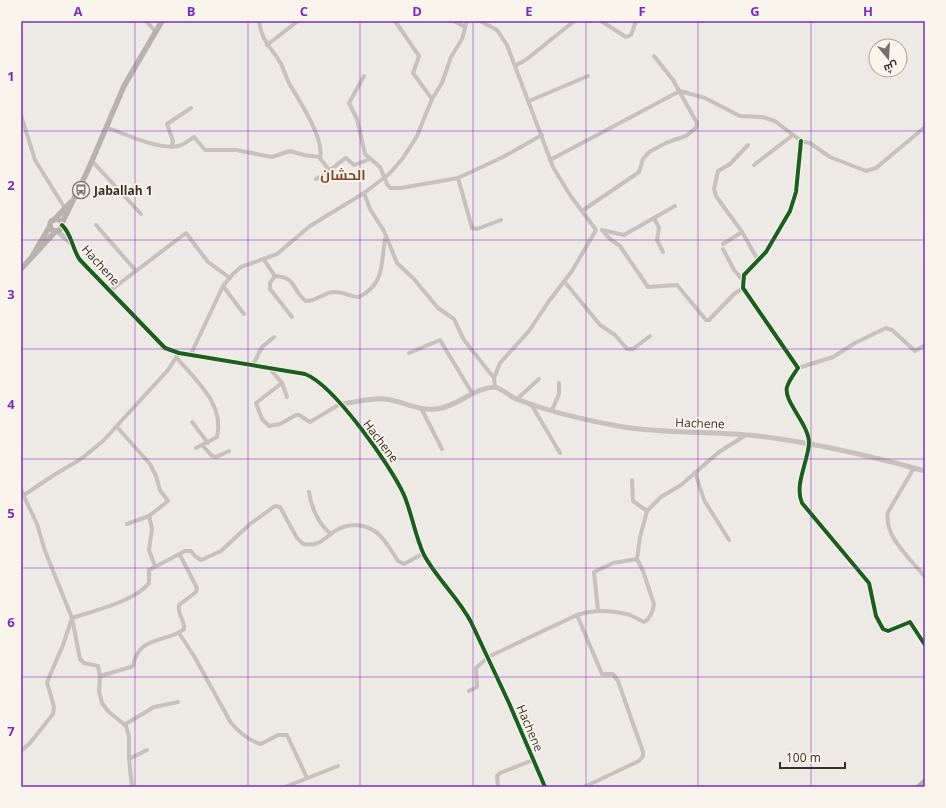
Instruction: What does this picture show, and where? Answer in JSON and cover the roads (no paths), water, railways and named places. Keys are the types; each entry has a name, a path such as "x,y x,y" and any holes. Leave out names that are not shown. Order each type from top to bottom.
{"main road":[{"path":"31,258 54,220 66,209 72,200 92,161 124,86 162,21"},
{"path":"21,269 56,231 61,229 66,209"},
{"path":"54,220 58,220 62,224"},
{"path":"50,226 56,231"},
{"path":"918,787 925,781"}],"street":[{"path":"146,21 156,32"},
{"path":"259,21 261,36 280,62 289,83 311,121 320,151 320,159"},
{"path":"267,45 298,21"},
{"path":"395,21 420,56 413,73 432,99"},
{"path":"454,21 465,27"},
{"path":"190,354 223,286 241,268 277,254 310,226 364,193 397,166 412,147 432,99 444,79 467,21"},
{"path":"480,21 497,30 500,34 529,101 550,160 563,184 596,230"},
{"path":"515,66 527,59 573,21"},
{"path":"601,21 626,37 631,35 636,21"},
{"path":"582,211 639,172 643,159 649,152 668,142 686,136 697,127 697,123 680,91 654,56"},
{"path":"364,76 349,101 357,119 365,154 380,167 388,186 394,188 458,178 503,157 542,135"},
{"path":"529,101 588,76"},
{"path":"550,160 680,91 705,98 740,116 762,117 775,121 801,141 810,143 830,157 861,170 872,170 925,127"},
{"path":"172,146 173,141 167,124 191,108"},
{"path":"21,115 35,160 66,209"},
{"path":"106,127 139,140 172,146 180,146 194,137 205,150 236,150 272,157 290,151 320,159 330,171"},
{"path":"754,165 793,135"},
{"path":"742,279 766,252 782,226 794,201 801,141"},
{"path":"748,145 730,164 718,171 714,189 716,196 742,232 758,260"},
{"path":"316,179 330,171 346,158 354,165 370,159"},
{"path":"92,161 141,214"},
{"path":"458,178 472,228 477,229 501,220"},
{"path":"364,193 370,210 386,237 400,267 414,278 438,308 454,319 464,340 494,378"},
{"path":"596,230 624,235 675,206"},
{"path":"654,218 659,228 657,240 663,252"},
{"name":"Hachene","path":"62,224 70,238 74,252 80,260 111,290 165,348 179,353 268,366 310,376 322,384 340,404 377,449 393,474 408,507 424,553 465,610 488,657 545,787"},
{"path":"96,225 136,271"},
{"path":"495,387 494,378 500,363 529,330 578,263 596,230"},
{"path":"602,230 610,239 620,246 648,287 677,285 706,320 709,320 734,294 743,288"},
{"path":"56,231 72,244"},
{"path":"723,244 742,232"},
{"path":"111,290 186,233 208,262 230,278"},
{"path":"292,317 270,289 270,283 276,276 282,276 289,279 306,301 311,301 329,292 336,291 359,297 373,286 379,278 385,253 386,237"},
{"path":"723,249 734,270 742,279 743,288 798,368"},
{"path":"264,260 276,276"},
{"path":"564,281 600,325 615,335 627,349 633,348 650,336"},
{"path":"223,286 244,314"},
{"path":"925,345 915,351 892,330 886,328 855,343 833,357 798,368 791,379 787,391 791,402 805,426 809,443 800,493 802,503 869,583 876,616 883,629 888,631 910,622 925,645"},
{"path":"253,365 262,347 274,337"},
{"path":"409,353 440,340 472,393"},
{"path":"24,495 86,455 117,427 177,358 179,353"},
{"path":"177,358 213,401 218,420 217,437 203,446 196,448"},
{"path":"268,366 282,383 288,397"},
{"path":"517,399 539,379"},
{"path":"282,383 256,404 262,419 269,426 280,424 296,415 310,422 340,404"},
{"path":"552,410 559,394 559,383"},
{"name":"Hachene","path":"340,404 380,398 394,400 420,408 431,409 445,407 472,393 495,387 517,399 531,404 597,422 636,429 746,435 809,443 925,471"},
{"path":"531,404 560,453"},
{"path":"420,408 442,449"},
{"path":"192,422 208,443"},
{"path":"117,427 150,464 156,476 160,490 168,502 149,516 127,524"},
{"path":"469,691 477,687 476,668 488,657 577,615 598,610 619,612 644,622 650,616 654,604 643,571 636,559 647,511 661,497 681,485 719,452 746,435"},
{"path":"203,446 212,456 216,457 229,451"},
{"path":"914,468 887,516 891,534 925,577"},
{"path":"695,472 704,500 729,540"},
{"path":"632,480 633,501 647,511"},
{"path":"21,490 37,524 45,551 72,618 80,659 84,663 98,666 100,676 99,691 102,703 127,730 130,740 129,759 132,787"},
{"path":"310,492 311,502 320,522 325,530 331,534"},
{"path":"72,618 128,598 140,592 149,583 149,570 155,566 189,551 199,559 210,557 221,550 250,524 278,506 282,509 297,538 303,544 318,544 337,530 352,525 368,526 382,536 401,564 404,564 424,553"},
{"path":"149,516 152,529 149,550 155,566"},
{"path":"100,676 133,666 135,655 144,647 162,637 179,634 185,627 179,615 179,605 197,590 180,555"},
{"path":"598,610 594,572 613,563 636,559"},
{"path":"577,615 602,674 613,674 618,681 644,752 639,761 584,787"},
{"path":"21,751 30,743 53,714 54,707 47,682 63,645 72,618"},
{"path":"179,634 194,656 231,723 239,732 254,742 261,744 278,735 287,735 307,778"},
{"path":"124,725 154,707 178,702"},
{"path":"129,759 147,750"},
{"path":"498,787 497,776 500,773 533,760"},
{"path":"285,787 338,766"}],"place":[{"name":"Jaballah 1","path":"81,190"}],"district":[{"name":"الحشان","path":"343,174"}]}
